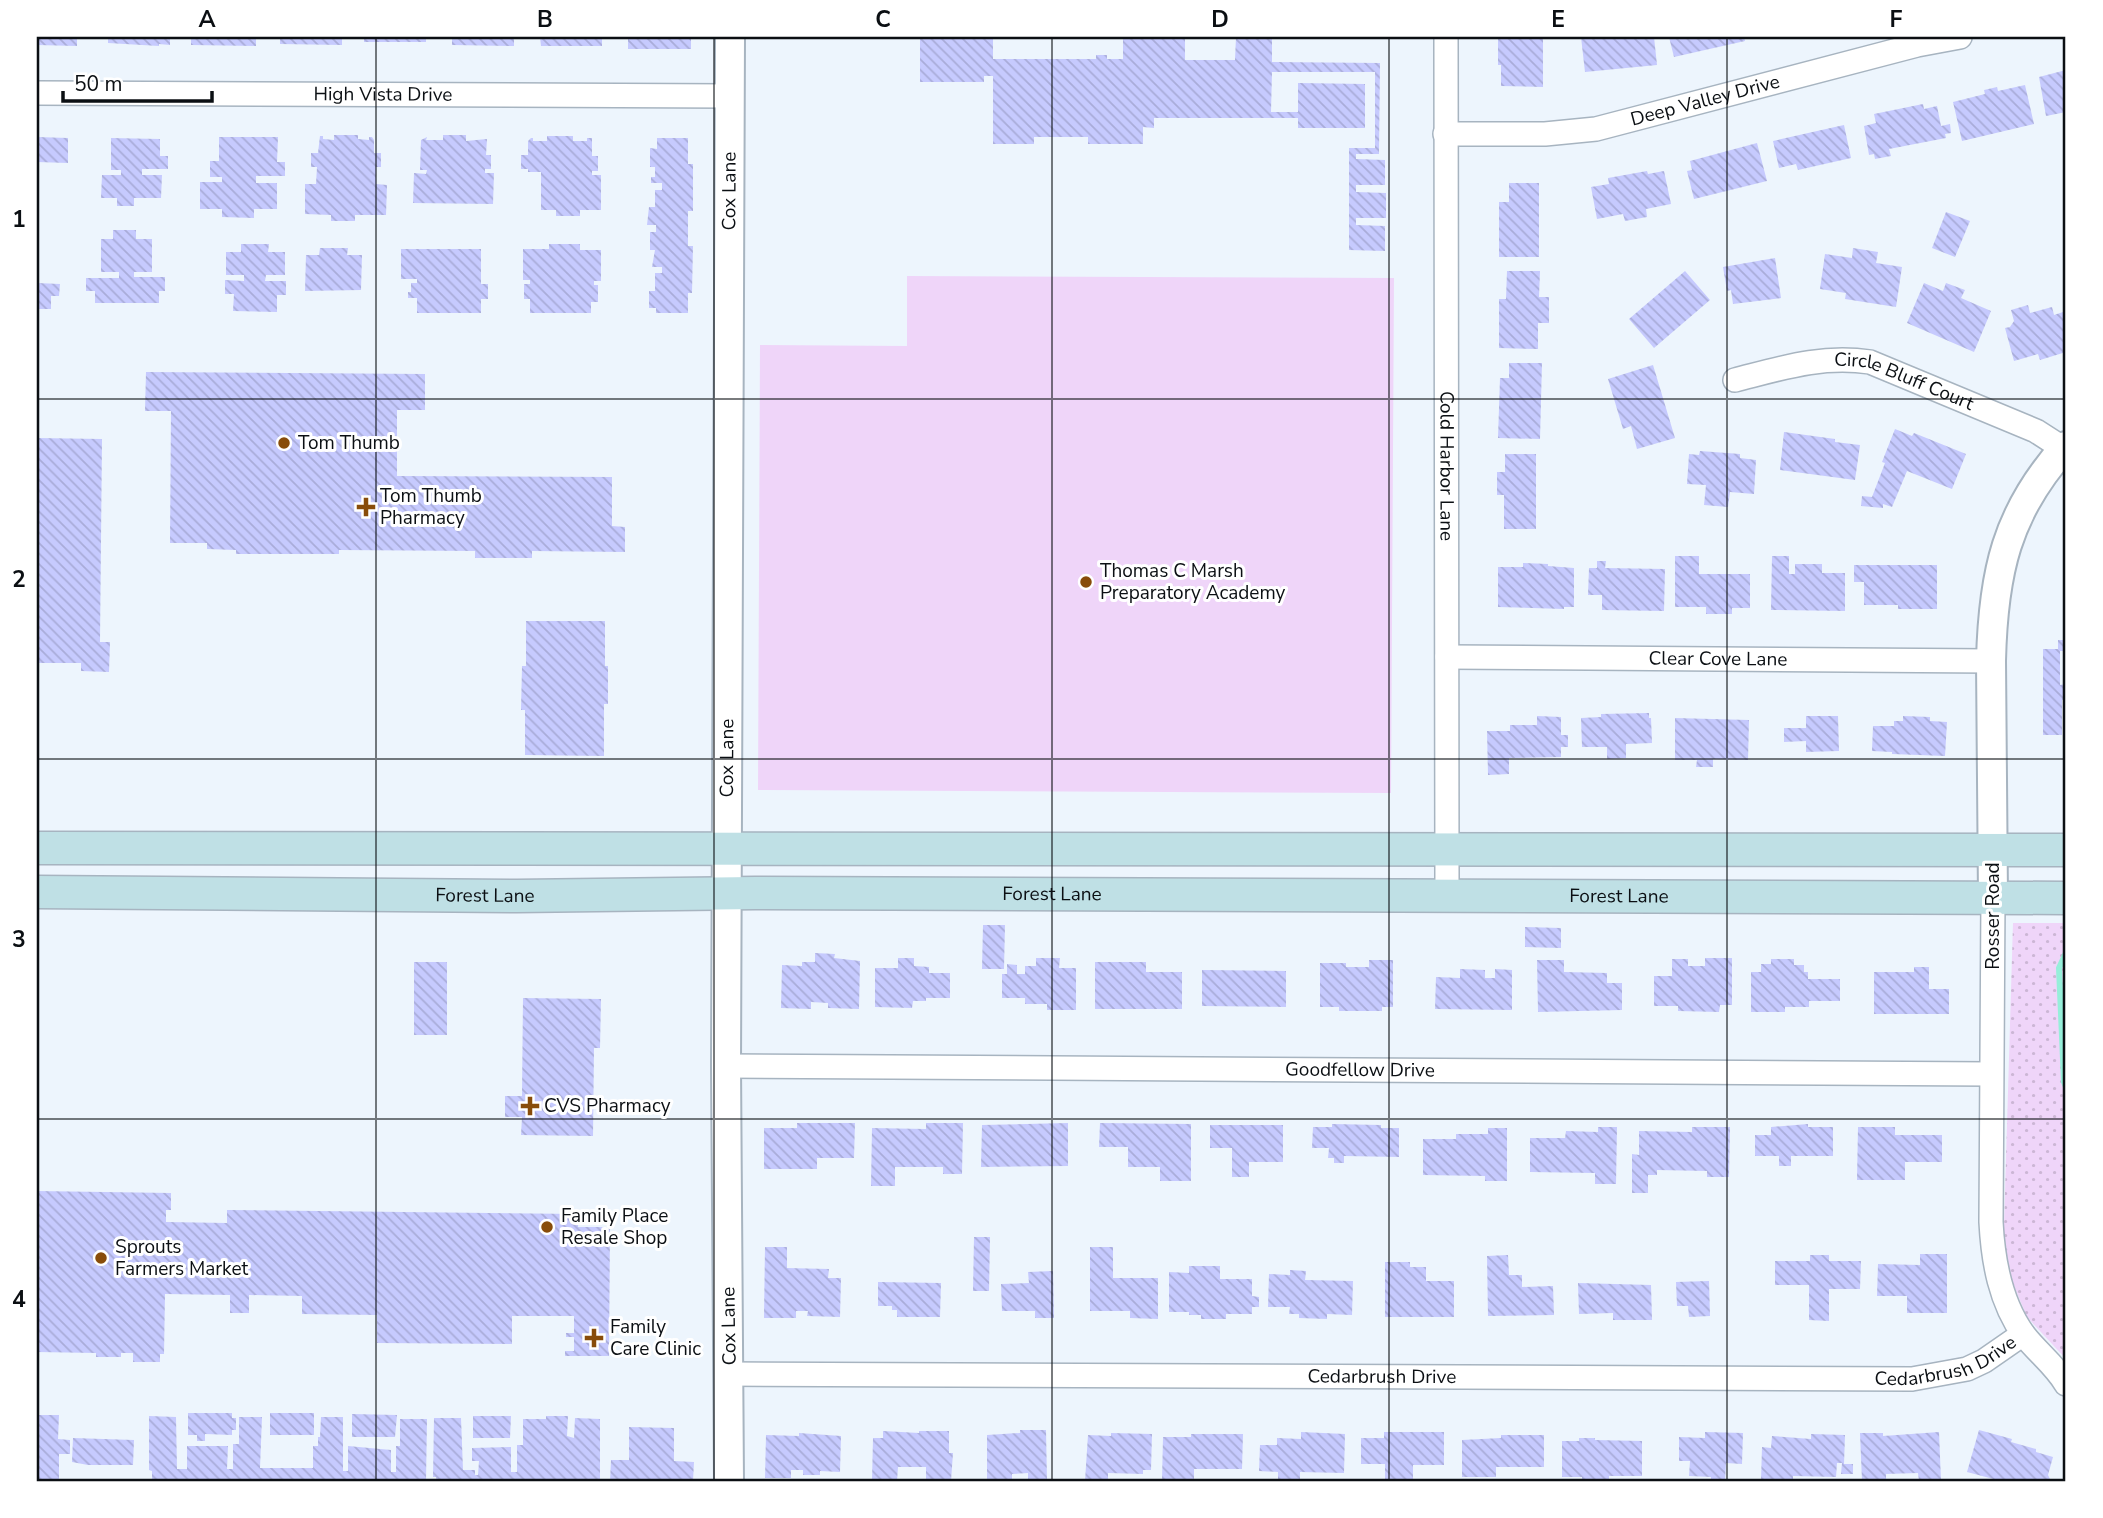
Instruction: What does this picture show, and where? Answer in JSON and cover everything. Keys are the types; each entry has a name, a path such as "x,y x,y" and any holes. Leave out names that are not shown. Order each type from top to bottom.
{"main road":[{"path":"37,848 2066,850"},
{"path":"347,894 348,848"},
{"name":"Forest Lane","path":"37,892 517,896 727,893 2066,898"}],"street":[{"name":"Cox Lane","path":"729,1481 726,1066 730,37"},
{"name":"Cold Harbor Lane","path":"1447,37 1447,896"},
{"name":"Deep Valley Drive","path":"1446,134 1545,134 1596,129 1917,45 1959,37"},
{"name":"High Vista Drive","path":"37,93 730,96"},
{"name":"Circle Bluff Court","path":"1735,380 1812,360 1844,358 1870,362 2036,431 2065,447"},
{"name":"Rosser Road","path":"2065,447 2037,482 2012,527 1997,581 1992,625 1991,1222 1993,1257 2002,1293 2023,1334 2066,1384"},
{"name":"Clear Cove Lane","path":"1447,657 1991,661"},
{"name":"Goodfellow Drive","path":"726,1066 1992,1074"},
{"name":"Cedarbrush Drive","path":"729,1374 1912,1379 1967,1369 1984,1361 2023,1334"}],"shaded area":[{"name":"Thomas C Marsh Preparatory Academy","path":"907,276 1394,278 1391,793 758,790 760,345 907,346"},
{"path":"2013,923 2066,923 2066,1359 2027,1317 2003,1260"}],"building":[{"path":"37,37 77,37 77,46 37,45"},
{"path":"108,37 170,37 170,45 108,43"},
{"path":"191,37 256,37 256,46 191,45"},
{"path":"280,37 342,37 342,45 280,44"},
{"path":"364,37 426,37 426,42 364,42"},
{"path":"452,37 514,37 514,46 452,45"},
{"path":"540,37 602,37 602,46 541,46"},
{"path":"628,37 691,37 691,49 628,49"},
{"path":"920,37 993,37 993,59 1096,59 1096,55 1107,55 1107,59 1123,59 1123,37 1185,37 1185,60 1235,60 1236,37 1272,37 1272,62 1380,63 1379,154 1356,154 1356,159 1385,160 1385,185 1356,185 1356,192 1386,193 1386,218 1356,218 1356,225 1385,226 1385,251 1349,250 1349,148 1375,148 1375,72 1272,72 1271,112 1298,112 1298,83 1365,84 1365,128 1298,128 1298,118 1154,118 1154,128 1143,127 1143,144 1088,144 1088,137 1034,137 1034,144 993,144 993,76 984,76 984,82 920,82"},
{"path":"1498,37 1543,37 1543,87 1501,86"},
{"path":"1581,37 1654,37 1657,65 1585,72"},
{"path":"1669,37 1744,37 1745,41 1674,57"},
{"path":"2066,70 2066,112 2046,116 2039,77"},
{"path":"2025,85 2034,124 1962,141 1953,102 1985,94 1984,90 1997,87 1998,91"},
{"path":"1923,104 1924,109 1937,106 1941,126 1950,124 1951,133 1945,134 1946,138 1889,149 1891,156 1875,159 1874,154 1869,155 1864,126 1876,123 1874,114"},
{"path":"1844,125 1851,158 1798,170 1796,164 1779,168 1773,141"},
{"path":"334,135 358,135 358,139 369,140 369,137 372,137 374,140 374,153 381,153 381,167 376,167 376,184 387,185 386,215 355,215 355,221 331,221 331,215 305,214 305,184 316,184 317,167 311,167 311,153 318,153 320,136 334,140"},
{"path":"443,135 466,135 466,141 487,139 486,155 491,155 491,169 485,169 485,173 494,173 493,204 413,203 414,173 426,174 427,170 420,170 421,140 427,137 426,140 443,140"},
{"path":"547,136 573,136 573,141 587,141 587,138 592,138 592,156 598,156 598,171 592,171 592,175 601,175 601,210 580,210 580,216 556,216 556,210 541,210 541,172 521,169 521,155 528,155 528,141 531,138 533,141 547,141"},
{"path":"37,137 68,138 68,163 37,162"},
{"path":"219,137 278,137 277,162 285,162 285,176 256,176 256,183 277,183 277,209 254,209 254,218 222,217 222,209 200,209 200,182 222,182 222,177 210,177 210,161 219,161"},
{"path":"111,138 160,139 160,156 168,156 168,169 142,169 142,175 162,175 161,198 134,198 134,206 117,206 117,198 101,198 102,175 121,175 121,170 111,170"},
{"path":"657,138 688,138 688,164 693,164 693,211 688,211 688,246 693,246 692,293 688,293 688,313 656,313 656,308 649,308 649,291 655,291 655,273 662,273 662,267 652,267 655,250 650,250 650,232 656,232 656,225 647,225 649,207 655,207 655,190 662,190 662,183 651,183 651,177 655,177 655,167 650,167 650,148 657,149"},
{"path":"1757,143 1767,181 1694,199 1687,171 1692,170 1690,161"},
{"path":"1647,171 1648,174 1664,171 1671,204 1646,209 1647,217 1625,221 1623,214 1597,219 1591,187 1609,184 1608,178"},
{"path":"1509,183 1539,183 1539,257 1499,257 1499,202 1509,202"},
{"path":"1946,212 1970,221 1955,257 1932,248"},
{"path":"113,230 136,230 136,239 152,239 152,272 134,272 134,277 165,277 165,291 159,291 159,303 95,303 95,291 86,291 86,278 119,278 119,272 101,272 101,239 113,239"},
{"path":"241,244 269,244 268,252 285,252 285,275 266,275 265,281 286,281 286,295 277,295 277,312 233,311 234,294 225,294 225,280 244,281 244,275 226,275 226,252 241,252"},
{"path":"549,244 580,244 580,250 601,250 601,281 594,281 594,285 598,285 598,302 591,302 591,313 530,313 530,299 524,299 524,284 530,284 530,280 523,280 523,249 549,249"},
{"path":"320,248 348,248 347,255 362,255 361,290 305,291 306,255 319,255"},
{"path":"1853,248 1878,252 1876,263 1902,267 1896,307 1845,299 1846,293 1820,289 1825,254 1852,258"},
{"path":"401,249 481,249 481,284 488,284 488,299 481,299 481,313 417,313 417,298 408,298 408,292 411,292 411,283 417,283 417,279 401,279"},
{"path":"1775,258 1781,298 1733,304 1731,290 1727,291 1723,267"},
{"path":"1507,271 1540,271 1539,297 1549,297 1549,323 1538,323 1538,349 1499,348 1499,299 1506,299"},
{"path":"1685,271 1710,300 1654,348 1629,319"},
{"path":"37,283 60,284 59,296 51,296 51,309 37,309"},
{"path":"1924,283 1943,291 1946,283 1965,290 1961,298 1991,311 1974,352 1907,323"},
{"path":"2028,305 2030,313 2052,307 2054,315 2066,311 2066,352 2040,360 2038,354 2014,361 2005,328 2010,327 2014,321 2011,310"},
{"path":"1509,363 1542,363 1540,439 1498,438 1500,378 1509,378"},
{"path":"1653,365 1675,438 1637,449 1631,426 1623,429 1608,379"},
{"name":"Tom Thumb","path":"146,372 425,374 425,410 397,410 397,476 612,477 612,526 625,527 625,552 532,551 532,558 475,558 475,551 339,550 339,554 236,554 236,550 207,549 207,543 170,543 171,411 145,411"},
{"path":"1895,429 1912,436 1914,433 1966,454 1952,489 1907,471 1892,507 1883,504 1883,508 1861,506 1862,496 1872,497"},
{"path":"1784,432 1860,445 1855,480 1780,470"},
{"path":"37,438 102,439 100,642 110,642 109,672 81,671 81,663 37,663"},
{"path":"1700,451 1740,454 1740,458 1756,460 1754,494 1730,492 1728,507 1704,505 1706,485 1687,484 1689,454 1699,455"},
{"path":"1505,454 1536,454 1536,529 1504,529 1504,495 1497,495 1497,472 1505,472"},
{"path":"1675,556 1699,556 1699,574 1750,574 1750,608 1732,608 1732,614 1706,614 1706,607 1675,607"},
{"path":"1772,556 1789,556 1789,574 1795,574 1795,564 1822,564 1822,573 1845,573 1845,611 1771,610"},
{"path":"1597,561 1606,561 1605,568 1665,569 1664,611 1602,610 1602,595 1588,595 1589,568 1597,568"},
{"path":"1523,563 1574,568 1574,607 1498,607 1498,567 1523,567"},
{"path":"1854,565 1937,565 1937,609 1898,609 1898,605 1864,605 1864,582 1854,582"},
{"path":"526,621 605,621 608,704 604,704 604,756 525,755 525,710 521,710 522,666 526,666"},
{"path":"2058,640 2066,640 2066,651 2060,651 2060,685 2066,684 2066,700 2062,700 2062,735 2043,735 2043,649 2058,649"},
{"path":"1649,713 1652,743 1626,744 1626,758 1607,759 1607,747 1582,747 1581,718 1601,717 1601,714"},
{"path":"1537,716 1561,717 1561,735 1568,735 1568,747 1561,747 1561,757 1509,758 1509,774 1488,775 1487,731 1510,731 1510,725 1537,725"},
{"path":"1806,716 1838,716 1839,751 1806,752 1806,741 1784,742 1784,728 1806,728"},
{"path":"1903,716 1930,717 1930,721 1947,722 1945,756 1872,751 1873,726 1894,726 1894,721 1903,721"},
{"path":"1675,718 1749,720 1748,760 1713,759 1713,767 1696,767 1697,760 1675,760"},
{"path":"983,925 1005,925 1004,969 982,969"},
{"path":"1525,927 1561,928 1561,948 1525,947"},
{"path":"815,953 835,954 834,958 860,961 859,1009 828,1008 828,1003 811,1002 811,1009 781,1008 782,965 802,966 802,962 815,962"},
{"path":"898,958 914,958 914,966 929,967 929,973 950,973 950,998 913,1001 912,1008 875,1007 875,968 898,968"},
{"path":"1036,958 1060,958 1059,968 1076,968 1076,1010 1047,1010 1047,1004 1025,1004 1025,998 1002,998 1002,974 1007,974 1007,964 1017,965 1017,974 1025,974 1025,966 1036,966"},
{"path":"1705,958 1732,958 1732,1005 1720,1005 1719,1012 1678,1011 1678,1006 1654,1006 1654,976 1672,976 1672,959 1688,959 1688,966 1705,966"},
{"path":"1771,959 1794,959 1794,965 1804,965 1808,979 1840,979 1840,1001 1809,1001 1809,1007 1785,1007 1785,1012 1751,1012 1751,972 1761,972 1761,964 1771,964"},
{"path":"1369,960 1393,960 1393,1007 1382,1007 1382,1011 1339,1011 1339,1007 1320,1007 1320,963 1346,963 1346,967 1369,967"},
{"path":"1537,960 1564,960 1564,972 1607,973 1607,983 1622,983 1622,1010 1538,1012"},
{"path":"414,962 447,962 447,1035 414,1035"},
{"path":"1095,962 1146,962 1146,972 1182,972 1182,1009 1095,1009"},
{"path":"1914,967 1929,967 1929,989 1949,989 1949,1014 1874,1014 1874,972 1914,972"},
{"path":"1460,969 1485,970 1485,978 1495,978 1495,969 1512,970 1512,1010 1435,1009 1436,977 1460,978"},
{"path":"1202,970 1286,971 1286,1007 1202,1006"},
{"name":"CVS Pharmacy","path":"523,998 601,999 600,1048 594,1048 593,1136 521,1135 522,1117 505,1117 505,1096 522,1096"},
{"path":"797,1123 855,1123 854,1158 817,1158 817,1169 764,1169 764,1128 797,1128"},
{"path":"926,1123 963,1123 962,1174 943,1174 943,1167 895,1167 895,1186 871,1186 872,1128 926,1129"},
{"path":"1068,1123 1068,1166 981,1167 982,1125"},
{"path":"1100,1123 1191,1124 1191,1181 1160,1181 1160,1167 1128,1167 1128,1147 1099,1147"},
{"path":"1332,1124 1399,1128 1399,1157 1344,1156 1344,1163 1334,1163 1334,1158 1328,1158 1329,1148 1312,1148 1313,1127 1332,1127"},
{"path":"1808,1124 1808,1127 1833,1127 1833,1156 1791,1156 1791,1166 1779,1166 1779,1156 1755,1156 1755,1135 1771,1135 1771,1127"},
{"path":"1210,1125 1283,1125 1283,1162 1249,1162 1249,1177 1232,1177 1232,1148 1210,1148"},
{"path":"1598,1127 1617,1127 1616,1184 1595,1184 1595,1173 1530,1172 1530,1138 1565,1138 1566,1131 1598,1132"},
{"path":"1692,1127 1730,1127 1729,1177 1707,1177 1707,1171 1657,1170 1657,1175 1648,1175 1648,1193 1632,1193 1632,1154 1639,1155 1639,1131 1692,1132"},
{"path":"1858,1127 1895,1127 1895,1135 1942,1135 1942,1162 1905,1162 1905,1180 1857,1180"},
{"path":"1488,1128 1507,1128 1507,1181 1485,1181 1485,1176 1423,1175 1423,1139 1456,1139 1456,1134 1488,1134"},
{"path":"37,1191 171,1193 171,1210 166,1210 166,1222 227,1223 227,1210 579,1214 578,1227 610,1227 609,1356 565,1356 565,1351 574,1351 574,1337 566,1337 566,1333 574,1333 574,1316 512,1316 512,1344 377,1343 377,1315 302,1314 302,1296 249,1295 249,1313 230,1313 230,1295 165,1294 164,1354 160,1354 160,1362 133,1362 133,1353 121,1353 121,1357 96,1357 96,1353 37,1352"},
{"path":"974,1237 990,1237 989,1291 973,1291"},
{"path":"765,1247 787,1247 787,1268 829,1269 828,1278 841,1278 840,1317 807,1316 808,1311 796,1311 796,1318 764,1318"},
{"path":"1090,1247 1113,1247 1113,1278 1158,1278 1158,1319 1130,1318 1130,1311 1090,1311"},
{"path":"1920,1254 1947,1254 1947,1313 1907,1313 1907,1296 1877,1296 1878,1264 1920,1265"},
{"path":"1508,1255 1509,1275 1522,1275 1522,1287 1553,1286 1554,1315 1488,1316 1487,1256"},
{"path":"1810,1255 1829,1255 1829,1261 1861,1261 1860,1289 1829,1289 1829,1321 1809,1320 1809,1285 1775,1285 1775,1261 1810,1261"},
{"path":"1385,1262 1410,1262 1410,1267 1426,1267 1426,1281 1454,1281 1454,1317 1385,1317"},
{"path":"1189,1266 1220,1266 1220,1279 1252,1279 1252,1296 1259,1297 1259,1307 1252,1307 1252,1314 1226,1314 1226,1319 1201,1319 1201,1315 1189,1315 1189,1312 1169,1312 1169,1272 1189,1273"},
{"path":"1290,1270 1306,1271 1305,1280 1353,1281 1352,1315 1327,1314 1327,1319 1299,1318 1299,1314 1289,1314 1290,1307 1268,1307 1269,1274 1290,1275"},
{"path":"1053,1271 1054,1318 1035,1318 1035,1311 1002,1311 1001,1284 1029,1283 1028,1272"},
{"path":"1709,1281 1710,1316 1689,1317 1688,1306 1677,1306 1676,1282"},
{"path":"878,1282 941,1283 940,1317 897,1317 897,1310 892,1310 892,1306 878,1306"},
{"path":"1578,1283 1651,1285 1652,1320 1613,1320 1613,1313 1579,1314"},
{"path":"188,1413 232,1413 232,1418 236,1418 236,1430 232,1430 232,1435 205,1434 205,1441 197,1441 197,1435 188,1435"},
{"path":"270,1413 314,1413 314,1435 270,1435"},
{"path":"352,1414 397,1415 395,1437 352,1437"},
{"path":"37,1415 59,1415 58,1439 70,1440 70,1454 59,1454 59,1481 37,1481"},
{"path":"149,1416 176,1417 177,1469 187,1469 187,1446 228,1446 227,1469 233,1469 233,1444 239,1444 239,1417 262,1417 260,1468 313,1468 313,1446 318,1446 321,1417 343,1417 343,1471 348,1471 348,1446 391,1450 391,1472 396,1472 400,1419 427,1419 426,1481 152,1481 152,1471 149,1470"},
{"path":"473,1416 511,1416 510,1438 473,1438"},
{"path":"546,1416 568,1416 567,1436 574,1438 575,1418 600,1419 600,1481 436,1481 436,1477 433,1477 434,1418 461,1418 463,1470 475,1470 475,1475 478,1475 479,1461 472,1461 472,1448 511,1447 511,1472 517,1472 517,1445 523,1445 523,1419 546,1419"},
{"path":"629,1427 674,1428 674,1461 694,1462 693,1481 610,1481 611,1460 629,1460"},
{"path":"1020,1430 1046,1430 1047,1481 1028,1481 1028,1473 1012,1474 1012,1481 987,1481 987,1435 1020,1433"},
{"path":"1979,1430 2012,1439 2011,1442 2053,1457 2048,1475 2051,1481 2001,1481 1967,1472"},
{"path":"883,1431 949,1431 949,1453 953,1453 951,1481 926,1481 926,1467 898,1467 897,1481 872,1481 873,1438 883,1438"},
{"path":"1301,1432 1345,1434 1344,1473 1300,1472 1300,1481 1278,1481 1278,1472 1259,1471 1260,1445 1277,1445 1277,1438 1301,1439"},
{"path":"1384,1432 1444,1432 1444,1465 1413,1465 1413,1481 1385,1481 1385,1464 1361,1464 1361,1438 1384,1438"},
{"path":"1705,1432 1743,1433 1742,1464 1726,1463 1725,1481 1689,1476 1690,1461 1679,1461 1679,1437 1705,1438"},
{"path":"1939,1432 1941,1481 1919,1481 1918,1473 1886,1474 1886,1481 1862,1481 1860,1433 1883,1433 1883,1436"},
{"path":"799,1433 841,1436 840,1472 820,1471 820,1475 803,1475 803,1470 791,1470 791,1478 765,1478 766,1435 799,1436"},
{"path":"1111,1433 1152,1434 1151,1470 1143,1470 1143,1474 1108,1473 1108,1481 1085,1481 1088,1435 1111,1436"},
{"path":"1191,1434 1243,1434 1242,1469 1194,1469 1194,1481 1162,1481 1163,1437 1191,1437"},
{"path":"1811,1434 1845,1435 1844,1464 1853,1464 1853,1474 1841,1474 1842,1463 1837,1463 1836,1477 1793,1476 1793,1481 1761,1481 1762,1447 1771,1448 1772,1436 1811,1439"},
{"path":"1501,1435 1544,1435 1544,1467 1496,1467 1496,1477 1462,1477 1462,1440 1501,1438"},
{"path":"73,1438 134,1440 133,1465 88,1465 72,1462"},
{"path":"1579,1438 1642,1441 1642,1476 1609,1476 1609,1481 1582,1481 1582,1477 1562,1477 1562,1441 1579,1441"}],"waterway":[{"path":"2066,953 2059,968 2066,1087"}],"place":[{"name":"Tom Thumb","path":"284,443"},
{"name":"Tom Thumb Pharmacy","path":"366,507"},
{"name":"Thomas C Marsh Preparatory Academy","path":"1086,582"},
{"name":"CVS Pharmacy","path":"530,1106"},
{"name":"Family Place Resale Shop","path":"547,1227"},
{"name":"Sprouts Farmers Market","path":"101,1258"},
{"name":"Family Care Clinic","path":"594,1338"}]}
